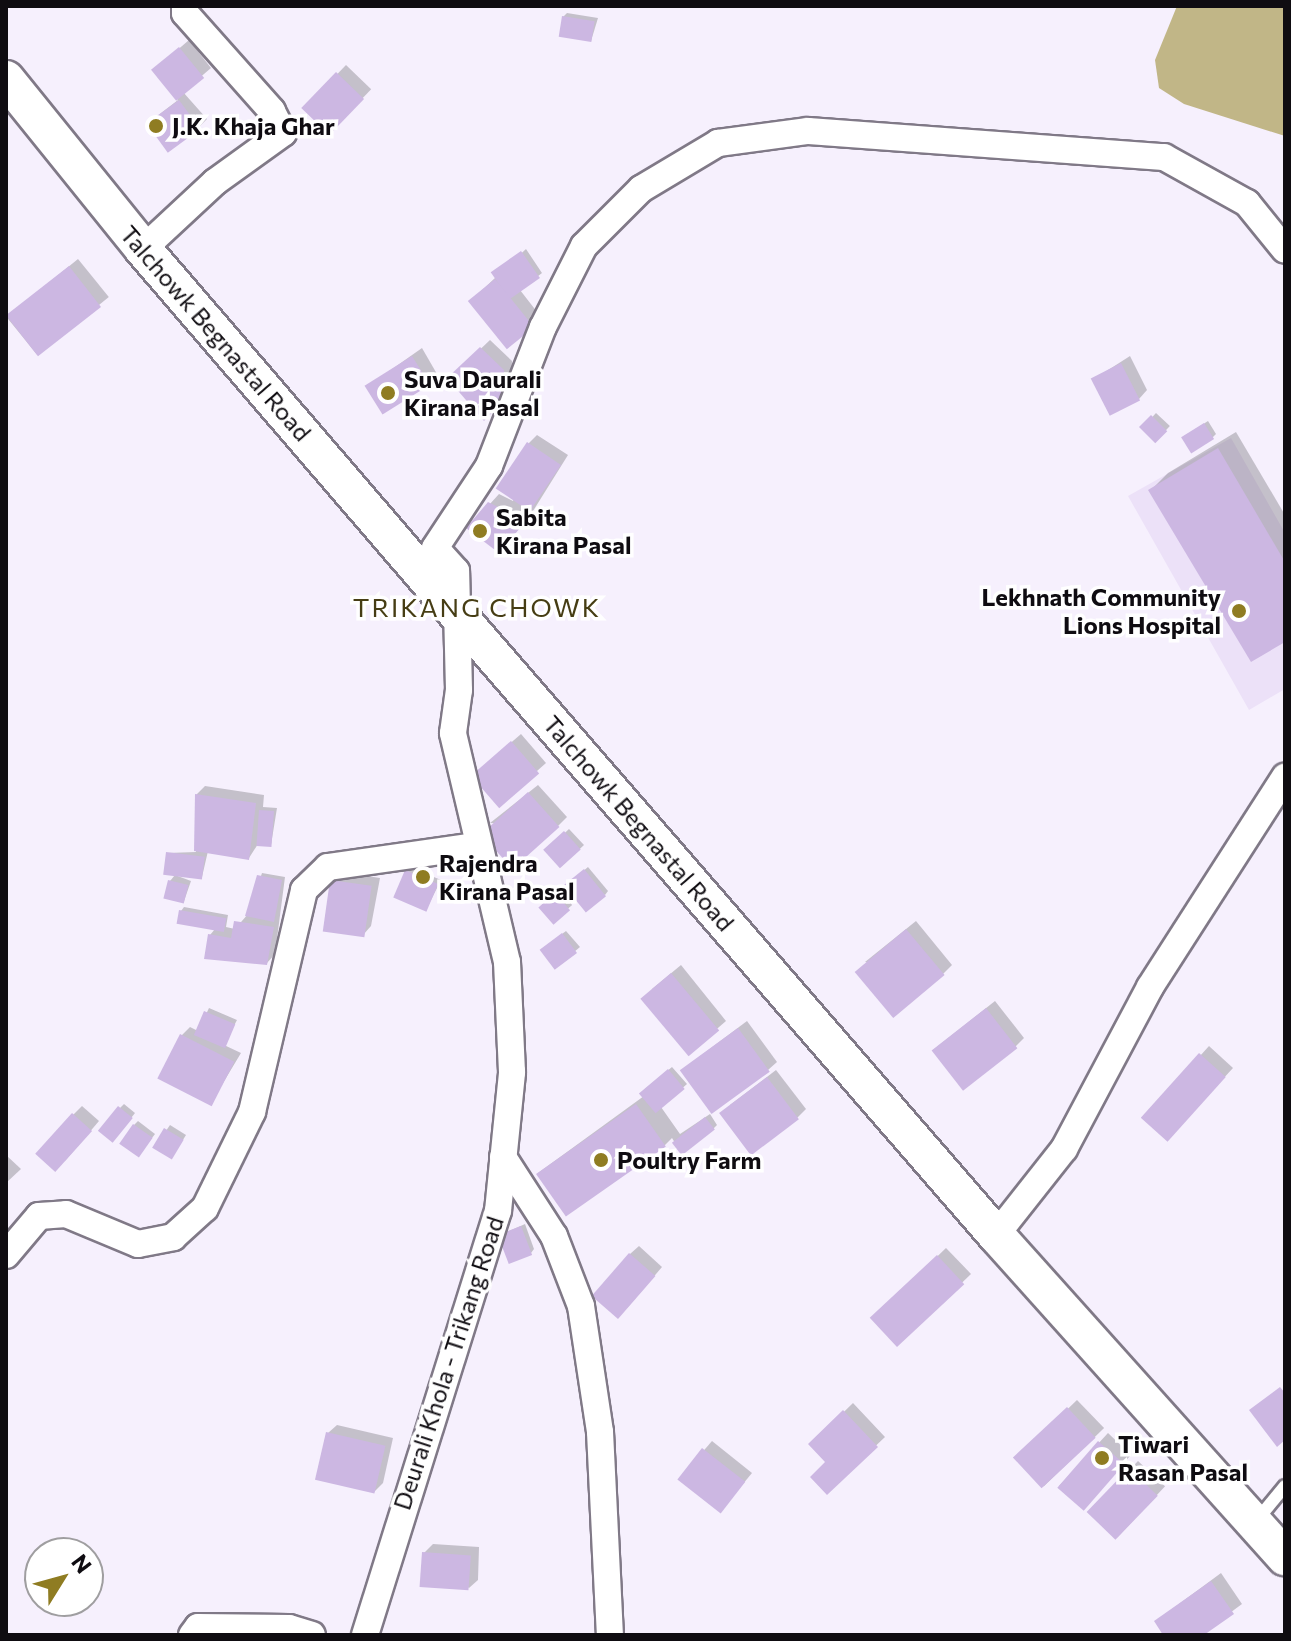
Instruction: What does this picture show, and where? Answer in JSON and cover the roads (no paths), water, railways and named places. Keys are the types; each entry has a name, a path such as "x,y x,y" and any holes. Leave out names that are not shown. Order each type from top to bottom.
{"main road":[{"name":"Talchowk Begnastal Road","path":"6,79 143,249 458,615 996,1235 1285,1557"}],"street":[{"path":"143,249 215,182 283,133 272,111 185,13 185,6"},
{"name":"Deurali Khola - Trikang Road","path":"365,1635 498,1211 512,1072 507,962 476,846 453,733 459,690 456,571 435,548 489,466 543,327 584,246 641,189 718,143 808,131 1164,157 1247,203 1285,250"},
{"path":"996,1235 1064,1149 1150,987 1285,777"},
{"path":"6,1255 39,1216 66,1214 138,1244 173,1237 205,1208 252,1112 304,890 328,867 476,846"},
{"path":"503,1157 554,1236 581,1306 600,1432 610,1635"},
{"path":"192,1635 198,1627 213,1627 289,1628 312,1635"}],"lane":[{"path":"1255,1522 1285,1486"}],"place":[{"name":"J.K. Khaja Ghar","path":"156,126"},
{"name":"Suva Daurali Kirana Pasal","path":"388,393"},
{"name":"Sabita Kirana Pasal","path":"480,531"},
{"name":"Lekhnath Community Lions Hospital","path":"1239,611"},
{"name":"Rajendra Kirana Pasal","path":"423,877"},
{"name":"Poultry Farm","path":"601,1160"},
{"name":"Tiwari Rasan Pasal","path":"1102,1458"}],"district":[{"name":"TRIKANG CHOWK","path":"477,607"}]}
